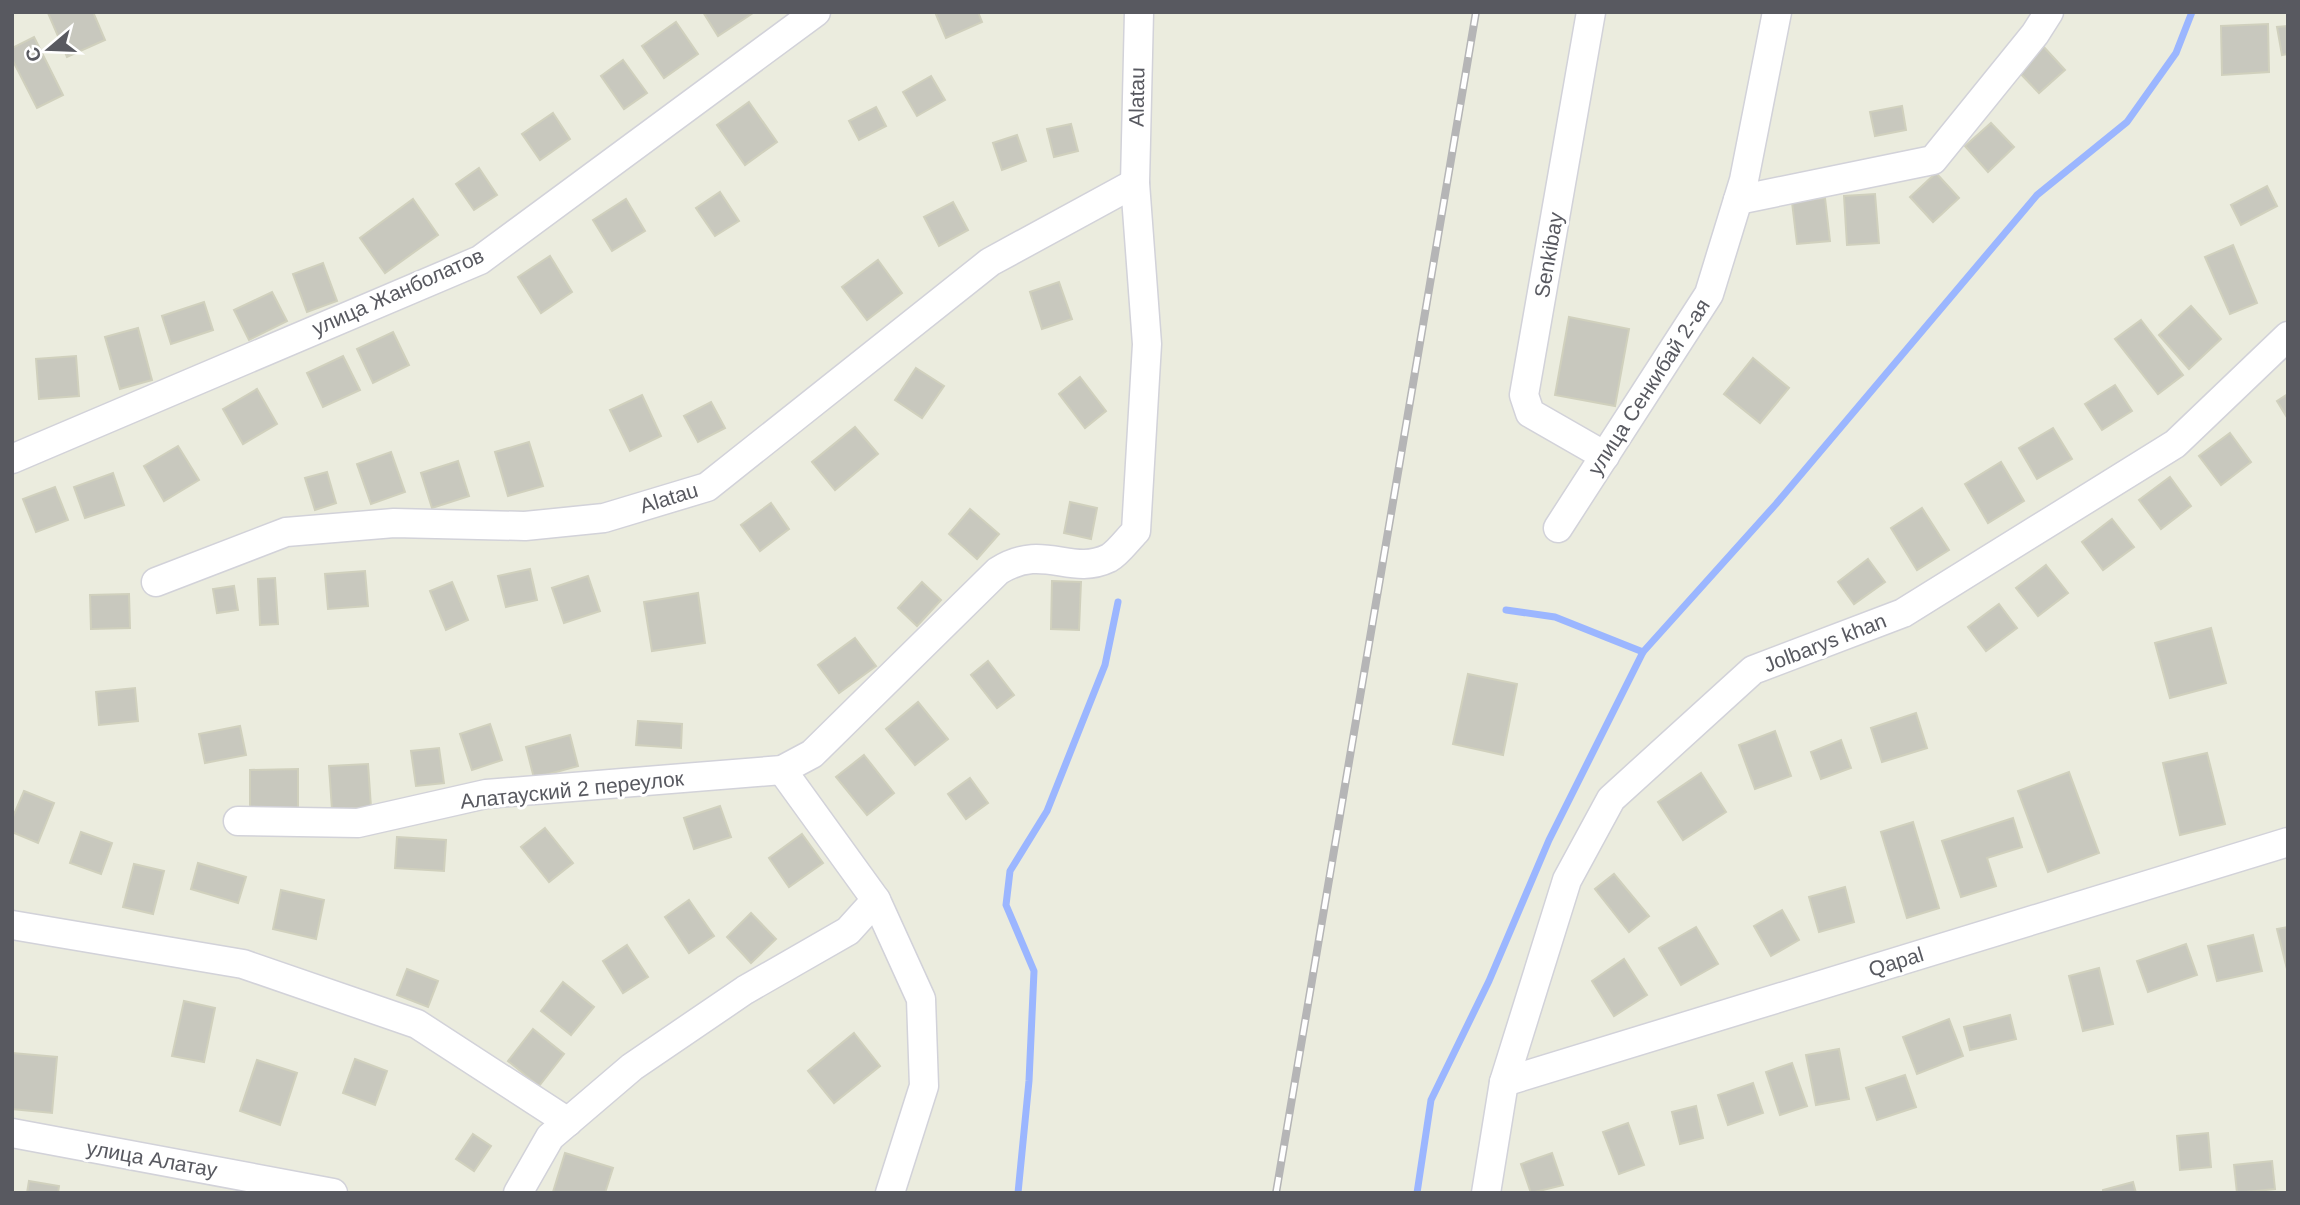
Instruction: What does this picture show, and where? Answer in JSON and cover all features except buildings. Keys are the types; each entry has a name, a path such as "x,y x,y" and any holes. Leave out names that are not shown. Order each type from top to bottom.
{"street":[{"name":"улица Жанболатов","path":"12,459 480,260 816,12"},
{"name":"Alatau","path":"782,770 811,754 998,571 1013,562 1031,557 1081,564 1110,558 1136,531 1147,344 1135,183 1139,12"},
{"name":"Senkibay","path":"1591,12 1524,395 1530,413 1605,456"},
{"name":"улица Сенкибай 2-ая","path":"1558,528 1709,294 1738,200 1777,12"},
{"path":"1738,200 1933,160 2035,34 2049,12"},
{"name":"Alatau","path":"156,582 286,532 394,523 526,526 591,519 707,487 990,262 1135,183"},
{"name":"Jolbarys khan","path":"1486,1193 1504,1082 1567,880 1611,799 1752,670 1903,613 2175,444 2288,336"},
{"path":"782,770 876,900 921,999 924,1086 890,1193"},
{"name":"Алатауский 2 переулок","path":"237,821 358,823 486,794 782,770"},
{"name":"Qapal","path":"1504,1082 2288,842"},
{"path":"518,1193 550,1137 632,1067 745,990 848,931 876,900"},
{"path":"12,925 243,964 417,1024 568,1122"},
{"name":"улица Алатау","path":"12,1133 333,1193"}],"waterway":[{"path":"1417,1193 1431,1100 1489,981 1549,840 1643,652 1776,504 2037,195 2127,122 2176,53 2192,12"},
{"path":"1018,1193 1029,1081 1034,971 1006,905 1010,871 1047,811 1105,665 1118,602"},
{"path":"1506,610 1555,617 1643,652"}],"railway":[{"path":"1276,1193 1476,12"}]}
